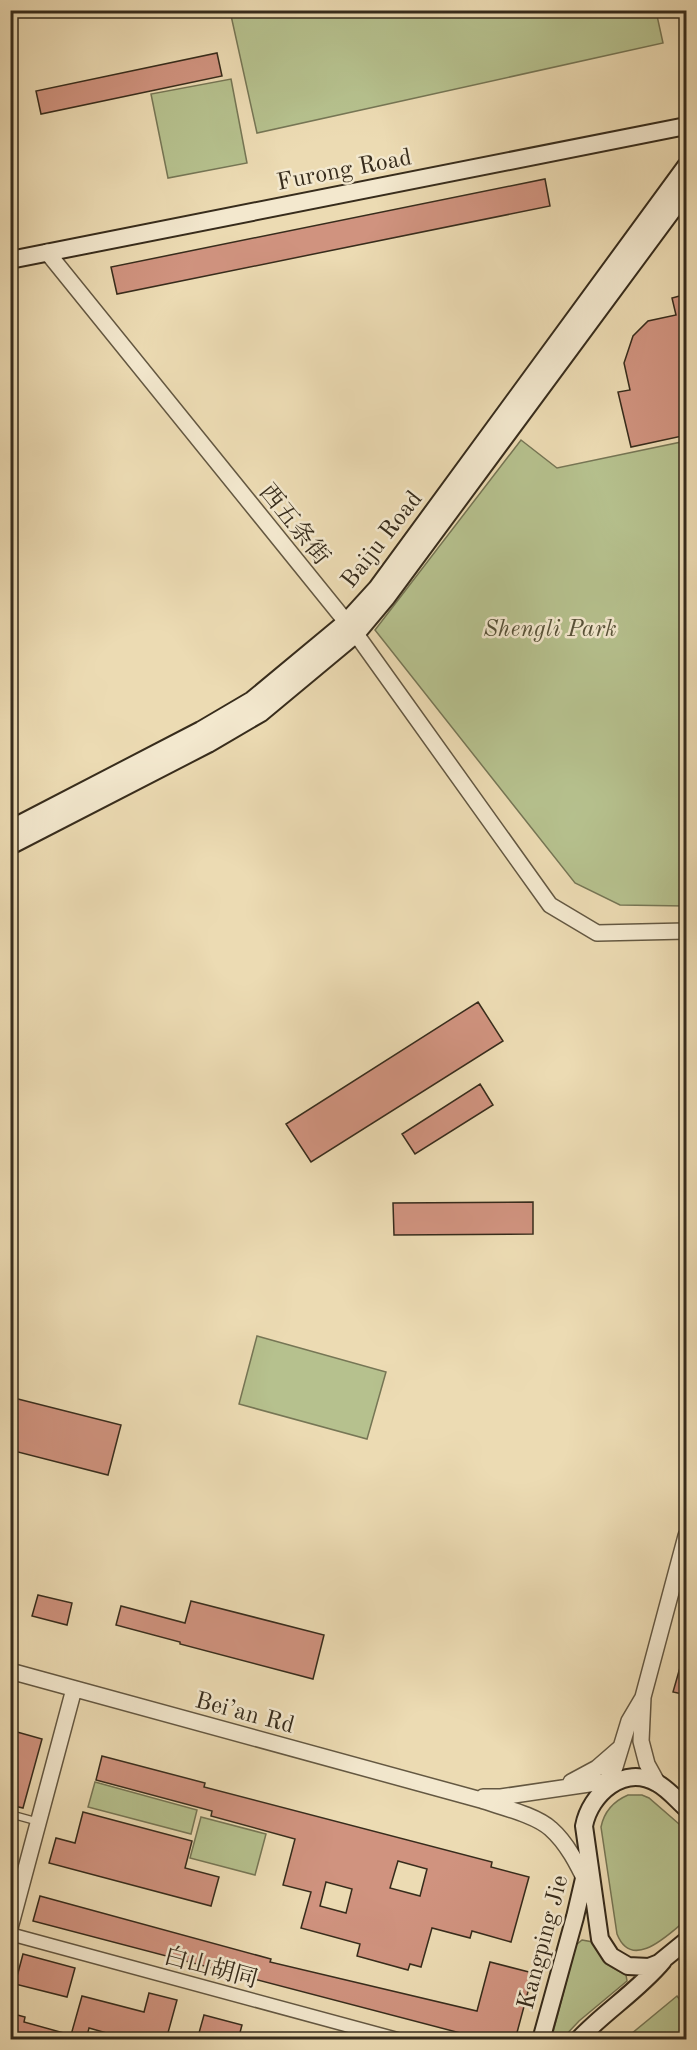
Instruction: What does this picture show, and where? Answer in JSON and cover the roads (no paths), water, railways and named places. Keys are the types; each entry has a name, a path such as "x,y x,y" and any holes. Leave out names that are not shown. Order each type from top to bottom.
{"main road":[{"name":"Furong Road","path":"10,260 687,126"},
{"name":"Baiju Road","path":"10,829 201,730 252,700 351,628 377,588 687,166"},
{"name":"Baiju Road","path":"10,846 208,744 261,713 394,587 687,192"},
{"path":"687,1808 658,1784 646,1779 615,1780 597,1797 586,1814 584,1826 600,1939 611,1956 619,1962 639,1968 659,1963 687,1941"},
{"name":"Kangping Jie","path":"541,2040 578,1908 588,1857"},
{"path":"578,2040 593,2024 646,1981 666,1958"}],"street":[{"name":"西五条街","path":"47,252 351,628 550,905 597,933 687,932"},
{"path":"658,1784 647,1764 641,1741 644,1697 687,1536"},
{"name":"Bei’an Rd","path":"10,1671 468,1795"},
{"path":"10,1928 74,1689"},
{"path":"468,1795 501,1797 615,1780 615,1767 629,1721 644,1697"},
{"path":"544,1791 566,1784 597,1768 608,1761 623,1743"},
{"path":"468,1795 545,1825 560,1839 594,1900"},
{"path":"560,1839 575,1880 578,1908"},
{"name":"白山胡同","path":"10,1934 367,2035 401,2040"}],"lane":[{"path":"10,1814 39,1822"}],"park label":[{"name":"Shengli Park","path":"550,628"}]}
